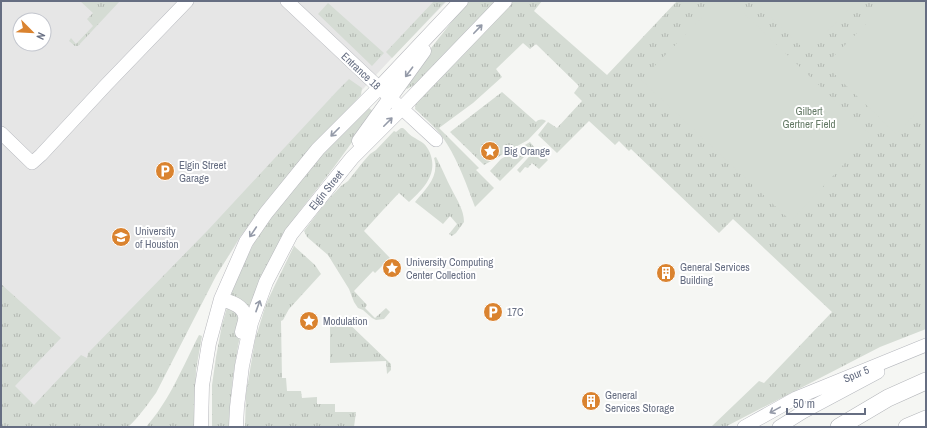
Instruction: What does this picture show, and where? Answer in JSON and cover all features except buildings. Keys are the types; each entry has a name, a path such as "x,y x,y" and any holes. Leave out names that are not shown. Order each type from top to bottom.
{"highway":[{"path":"840,427 888,398 926,381"},
{"path":"907,427 926,419"}],"main road":[{"path":"201,427 202,386 211,336 221,299 246,242 266,213 318,149 379,88 461,1"},
{"name":"Elgin Street","path":"236,427 242,366 251,323 266,282 291,234 352,158 505,1"},
{"path":"352,158 355,146 423,52 437,27"},
{"path":"221,299 237,305 245,316 233,373 237,407"},
{"path":"191,427 197,359 211,336"}],"street":[{"path":"1,133 32,163 187,1"},
{"name":"Entrance 18","path":"287,1 436,140"},
{"path":"779,427 803,412 926,346"},
{"name":"Spur 5","path":"744,427 796,398 926,346"}],"shaded area":[{"name":"University of Houston","path":"1,1 447,1 389,61 277,182 205,292 123,427 1,427"}],"green space":[{"path":"80,1 120,1 78,46 75,46 69,41 71,38 76,44 93,26 87,19 93,13"},
{"path":"434,1 446,1 392,58 386,52"},
{"path":"468,1 495,1 416,84 407,89 403,85"},
{"name":"Gilbert Gertner Field","path":"513,1 542,1 534,11 607,75 677,1 926,1 926,329 880,347 725,427 711,427 759,381 764,383 832,312 733,219 719,233 631,149 629,151 619,141 615,145 589,121 557,153 538,135 548,122 557,128 582,101 574,93 579,86 536,44 530,49 523,43 496,69 502,77 473,103 439,128 479,168 476,170 494,188 475,207 451,151 437,130 415,109 416,103"},
{"path":"718,1 731,1 871,135 791,221 641,80"},
{"path":"754,1 857,1 807,52"},
{"path":"889,1 926,1 926,103 896,134 825,65"},
{"path":"328,3 384,53 372,66 318,14"},
{"path":"349,79 362,88 361,95 267,200 240,237 216,276 156,393 143,411 128,427 1,427 1,284 61,338 15,386 34,405 81,355 87,358 88,353 208,230"},
{"path":"502,92 536,122 538,120 546,121 528,140 484,165 450,132"},
{"path":"369,108 374,112 299,212 277,247 250,305 239,341 233,376 230,405 230,427 212,427 212,385 216,357 222,325 230,297 241,269 271,214 315,161"},
{"path":"401,128 427,147 431,156 432,170 427,182 419,193 409,202 399,193 364,231 390,258 375,273 373,271 354,291 367,305 365,308 375,318 386,308 390,312 384,319 376,320 358,308 349,289 328,255 307,237 304,231 326,202 341,186 348,181 370,154 376,150 394,131 396,132"},
{"path":"530,142 534,147 500,181 490,171 501,159"},
{"path":"536,149 548,160 539,169 532,163 528,168 525,167 520,173 517,170"},
{"path":"436,157 463,213 464,222 452,236 449,234 457,224 450,216 443,224 415,202 434,176 434,158"},
{"path":"294,246 315,265 321,274 289,309 281,321 282,378 286,378 287,391 301,391 302,398 317,397 317,404 335,404 335,412 356,412 354,427 245,427 246,394 255,340 266,304"},
{"path":"342,317 391,364 391,370 387,374 386,361 330,363 330,319 336,325"},
{"path":"199,335 202,336 196,370 196,427 146,427 155,417 169,394"}],"place":[{"name":"Big Orange","path":"490,151"},
{"name":"Elgin Street Garage","path":"165,171"},
{"name":"University of Houston","path":"121,237"},
{"name":"University Computing Center Collection","path":"392,268"},
{"name":"General Services Building","path":"666,273"},
{"name":"17C","path":"493,312"},
{"name":"Modulation","path":"309,321"},
{"name":"General Services Storage","path":"591,401"}]}
